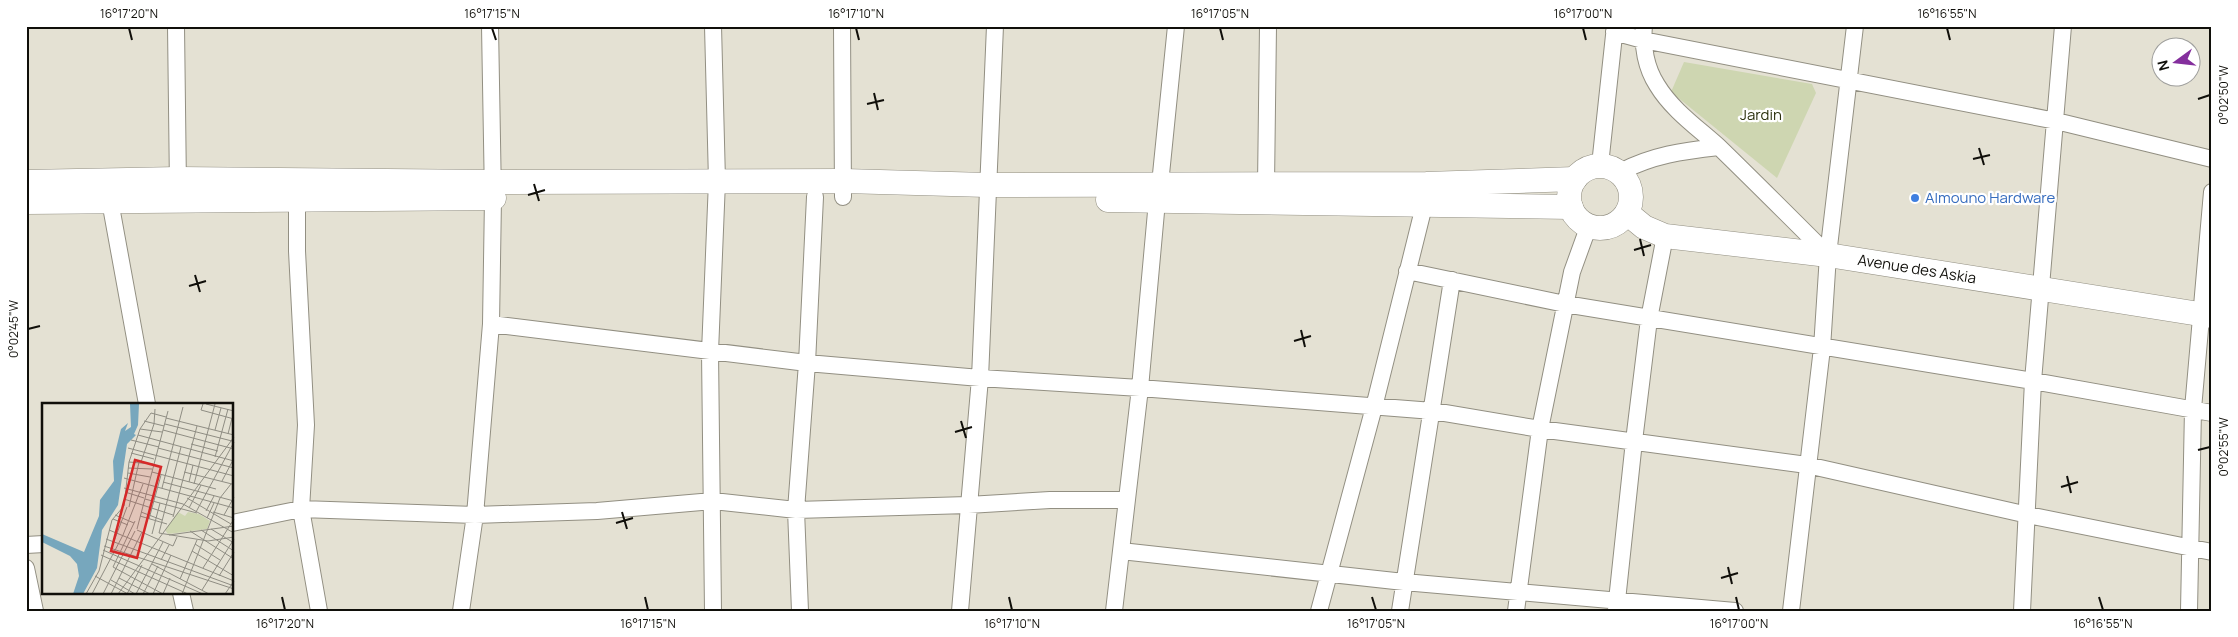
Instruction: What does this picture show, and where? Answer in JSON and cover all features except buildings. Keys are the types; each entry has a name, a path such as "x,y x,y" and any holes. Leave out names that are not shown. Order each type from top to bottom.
{"street":[{"path":"176,26 178,190"},
{"path":"461,611 475,515 491,324 493,190 490,26"},
{"path":"713,26 717,189 710,352 713,611"},
{"path":"842,26 843,189"},
{"path":"960,611 980,378 995,26"},
{"path":"1114,611 1140,388 1176,26"},
{"path":"1266,185 1268,26"},
{"path":"1791,611 1822,348 1828,256 1847,79 1855,26"},
{"path":"2022,611 2033,381 2063,26"},
{"path":"1610,169 1614,29 1644,33 1847,79 2056,121 2212,160"},
{"path":"1644,33 1648,64 1660,90 1669,102 1719,147 1828,256"},
{"path":"1610,169 1627,181 1631,191 1631,202 1627,213 1620,221 1600,228 1582,221 1571,207 1571,187 1575,179 1590,167 1610,169 1674,152 1719,147"},
{"path":"1158,192 1266,185 1426,184 1575,179"},
{"path":"26,182 178,190 297,200 493,190"},
{"path":"717,189 815,197 843,189"},
{"path":"26,202 110,201 178,190 843,189 987,192 1158,192 1424,206 1571,207"},
{"path":"2189,611 2193,409 2207,315 2212,192"},
{"path":"800,611 796,510 808,363 815,197"},
{"path":"297,200 297,251 306,425 301,509 319,611"},
{"path":"110,201 146,403"},
{"path":"1319,611 1374,407 1424,206"},
{"name":"Avenue des Askia","path":"1627,213 1644,227 1665,236 1828,256 2207,315"},
{"path":"1516,611 1540,429 1572,272 1589,225"},
{"path":"1616,606 1649,319 1665,236"},
{"path":"1407,271 1565,304 1649,319 2033,381 2212,413"},
{"path":"1400,611 1433,411 1452,280"},
{"path":"491,324 808,363 980,378 1140,388 1433,411 1540,429 1807,465 2028,515 2212,552"},
{"path":"234,523 301,509 475,515 597,511 713,502 796,510 968,505 1050,500 1127,500"},
{"path":"26,546 42,544"},
{"path":"1121,551 1404,582 1518,592 1616,606 1735,611"},
{"path":"26,568 35,611"},
{"path":"181,594 185,611"}],"green space":[{"name":"Jardin","path":"1684,62 1812,84 1816,93 1777,178 1671,92"}],"place":[{"name":"Almouno Hardware","path":"1915,198"}]}
